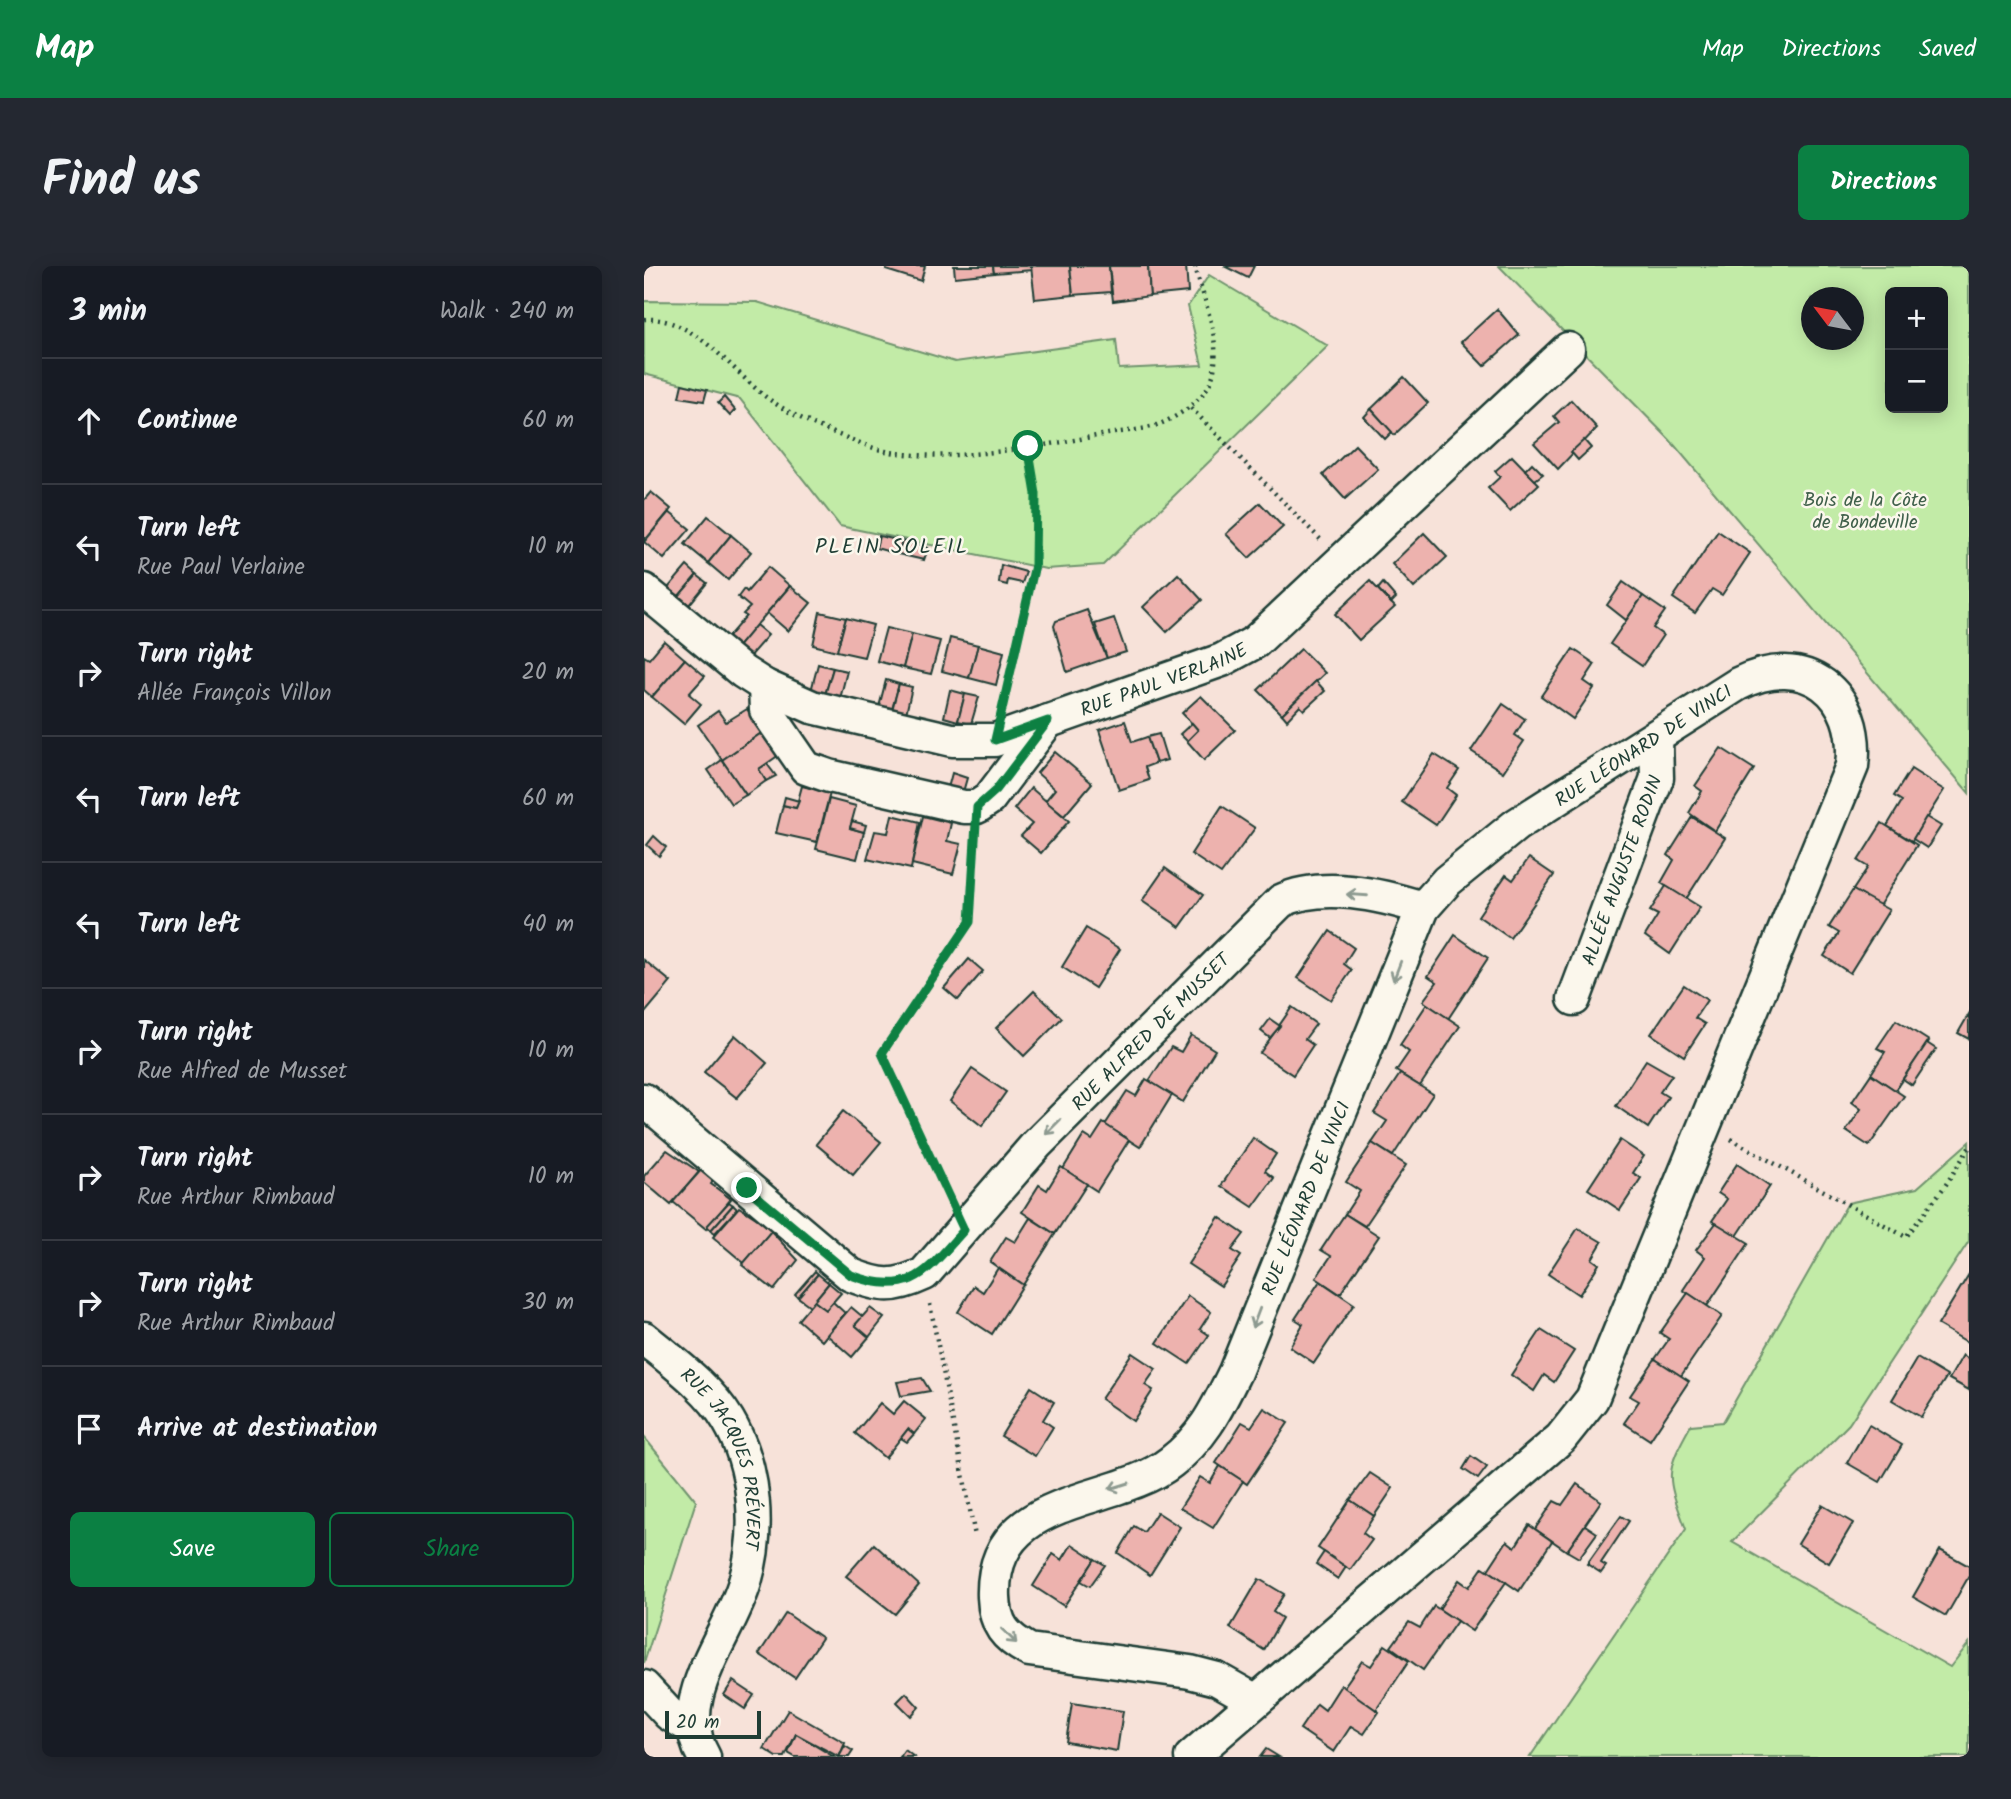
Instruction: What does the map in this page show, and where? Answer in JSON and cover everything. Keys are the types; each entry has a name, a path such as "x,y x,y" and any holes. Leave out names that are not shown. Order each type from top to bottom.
{"street":[{"name":"RUE PAUL VERLAINE","path":"644,590 743,672 765,686 812,707 952,740 995,740 1222,660 1255,642 1568,349"},
{"name":"RUE LÉONARD DE VINCI","path":"1191,1757 1256,1701 1578,1419 1592,1399 1852,766 1853,737 1847,716 1825,687 1811,675 1773,670 1738,684 1516,825 1447,881 1423,908 1235,1372 1201,1437 1169,1464 1129,1483 1060,1504 1038,1516 1010,1544 997,1568 994,1582 997,1623 1009,1640 1029,1650 1189,1672 1217,1679 1256,1701"},
{"path":"765,686 766,710 806,768 870,786 964,807 977,807 996,790 1048,721"},
{"name":"ALLÉE AUGUSTE RODIN","path":"1574,999 1657,778 1656,738"},
{"name":"RUE ALFRED DE MUSSET","path":"924,1274 1036,1144 1281,901 1308,891 1366,895 1423,908"},
{"path":"644,1100 851,1275 886,1285 901,1284 924,1274"},
{"name":"RUE JACQUES PRÉVERT","path":"644,1338 704,1391 728,1420 749,1472 752,1489 752,1545 745,1582 701,1685 694,1713 699,1743"},
{"path":"644,1687 699,1743"}],"path":[{"path":"644,319 672,323 715,350 767,398 821,428 876,448 921,455 977,453 1158,425 1191,408 1213,376 1215,342 1195,266"},
{"path":"1191,408 1311,529"},
{"path":"995,740 1035,565 1036,494 1028,446"},
{"path":"964,1230 882,1053 970,922 977,807"},
{"path":"1706,1125 1906,1237 1945,1186 1969,1148"},
{"path":"924,1274 976,1540 994,1582"}],"green space":[{"name":"Bois de la Côte de Bondeville","path":"1499,266 1969,266 1969,793 1670,440"},
{"path":"1209,275 1328,346 1103,565 1046,569 840,526 740,399 644,374 644,301 757,302 955,362 1116,340 1119,369 1202,365 1188,306"},
{"path":"1969,1142 1969,1241 1849,1424 1732,1542 1950,1667 1969,1643 1969,1757 1530,1757 1686,1529 1675,1498 1671,1476 1676,1455 1691,1425 1723,1422 1848,1203 1917,1188"},
{"path":"644,1437 696,1501 644,1663"}],"building":[{"path":"887,266 925,266 921,281 886,270"},
{"path":"954,266 993,266 994,273 955,277"},
{"path":"993,266 1031,266 1032,270 994,273"},
{"path":"1031,266 1070,266 1073,295 1035,299"},
{"path":"1070,266 1109,266 1111,292 1073,295"},
{"path":"1109,266 1148,266 1150,296 1113,301"},
{"path":"1148,266 1186,266 1188,292 1150,296"},
{"path":"1224,266 1254,266 1248,278"},
{"path":"1497,309 1519,335 1484,366 1461,342"},
{"path":"1404,377 1428,403 1394,435 1371,409"},
{"path":"682,384 707,390 704,401 679,397"},
{"path":"724,397 735,410 730,416 718,403"},
{"path":"1571,400 1597,428 1558,469 1534,443 1559,422 1554,416"},
{"path":"1371,409 1392,432 1385,439 1364,417"},
{"path":"1584,440 1591,448 1578,460 1571,452"},
{"path":"1355,445 1378,469 1345,499 1323,475"},
{"path":"1512,456 1539,484 1510,511 1488,488 1500,477 1495,471"},
{"path":"1532,463 1543,474 1535,480 1525,470"},
{"path":"651,492 671,509 644,542 644,500"},
{"path":"1260,503 1283,527 1249,558 1226,534"},
{"path":"669,512 690,529 664,559 644,542"},
{"path":"708,516 731,535 708,563 685,544"},
{"path":"1718,531 1750,553 1722,595 1712,589 1695,613 1673,598"},
{"path":"1424,533 1447,557 1414,588 1392,564"},
{"path":"731,535 751,552 728,580 708,563"},
{"path":"879,536 902,541 898,554 876,548"},
{"path":"902,541 928,548 924,560 898,554"},
{"path":"1001,565 1026,572 1022,583 1008,580 1007,585 999,583"},
{"path":"687,566 697,575 679,596 668,588"},
{"path":"768,567 790,586 737,648 727,638 746,616 743,614 750,607 738,597 744,589 747,592"},
{"path":"1178,574 1202,600 1167,632 1143,607"},
{"path":"697,575 707,583 689,605 679,596"},
{"path":"1370,581 1395,607 1359,640 1335,614"},
{"path":"1623,582 1643,596 1626,620 1607,605"},
{"path":"1383,583 1396,598 1391,603 1378,589"},
{"path":"790,586 811,603 788,631 767,613"},
{"path":"1643,596 1665,611 1653,628 1663,635 1642,666 1610,644"},
{"path":"1087,610 1107,658 1067,672 1054,626 1056,621"},
{"path":"820,612 846,618 837,651 813,645"},
{"path":"846,618 873,625 864,657 837,651"},
{"path":"1114,618 1126,652 1107,658 1095,624"},
{"path":"756,625 768,635 749,657 737,648"},
{"path":"886,628 912,634 903,668 877,661"},
{"path":"912,634 940,641 931,674 903,668"},
{"path":"950,638 978,645 969,678 942,671"},
{"path":"664,641 685,659 652,697 644,690 644,656 649,659"},
{"path":"978,645 1004,652 996,685 969,678"},
{"path":"1301,649 1325,673 1282,714 1258,690"},
{"path":"1573,649 1595,664 1584,681 1594,688 1573,719 1541,696"},
{"path":"685,659 705,676 689,694 701,704 684,724 652,697"},
{"path":"818,664 833,668 825,695 811,691"},
{"path":"833,668 847,671 840,699 825,695"},
{"path":"886,680 899,684 892,710 879,707"},
{"path":"1316,681 1325,691 1304,710 1300,706 1287,720 1282,714"},
{"path":"899,684 912,687 906,714 892,710"},
{"path":"950,690 965,694 958,721 944,717"},
{"path":"965,694 979,697 971,724 958,721"},
{"path":"1201,696 1235,730 1204,760 1187,741 1198,730 1182,713"},
{"path":"1503,704 1525,719 1515,735 1524,741 1503,772 1471,751"},
{"path":"747,709 763,732 722,760 698,725 718,711 726,722"},
{"path":"1125,721 1132,742 1147,737 1156,763 1145,767 1149,780 1119,790 1099,730"},
{"path":"1192,723 1198,730 1187,741 1180,734"},
{"path":"763,732 779,755 759,769 766,781 746,795 722,760"},
{"path":"1159,734 1167,760 1156,763 1147,737"},
{"path":"1721,748 1754,769 1715,831 1689,813 1702,791 1695,786"},
{"path":"1055,752 1092,783 1064,816 1045,801 1055,789 1037,773"},
{"path":"1434,754 1459,770 1447,788 1456,795 1436,825 1402,802"},
{"path":"722,760 746,795 731,804 708,770"},
{"path":"767,764 776,776 766,781 759,769"},
{"path":"1911,769 1944,790 1912,841 1887,826 1902,801 1894,796"},
{"path":"952,773 967,778 963,792 948,788"},
{"path":"802,786 830,793 817,842 776,833 783,805 796,808"},
{"path":"1031,788 1069,821 1041,853 1021,836 1032,824 1014,809"},
{"path":"785,797 799,801 796,808 783,805"},
{"path":"829,799 856,806 850,828 864,832 857,859 816,849"},
{"path":"1222,806 1255,828 1221,874 1191,854"},
{"path":"892,815 920,822 911,869 867,859 875,831 888,833"},
{"path":"923,816 951,823 947,841 961,844 953,874 912,864"},
{"path":"1692,817 1725,838 1686,899 1661,883 1674,860 1668,855"},
{"path":"1926,817 1941,826 1927,848 1913,839"},
{"path":"852,821 866,825 864,832 850,828"},
{"path":"1882,823 1917,845 1879,906 1853,890 1868,867 1858,861"},
{"path":"654,836 666,847 659,856 647,845"},
{"path":"1529,858 1554,875 1510,938 1478,916 1506,875 1513,880"},
{"path":"1165,868 1203,895 1180,927 1142,901"},
{"path":"1666,886 1700,907 1670,954 1645,936 1658,915 1650,911"},
{"path":"1853,890 1889,910 1850,973 1824,956 1839,933 1829,927"},
{"path":"1086,928 1120,949 1095,988 1062,967"},
{"path":"1330,931 1354,948 1344,964 1352,970 1331,1000 1298,978"},
{"path":"1455,935 1488,958 1448,1019 1423,1001 1437,982 1428,976"},
{"path":"969,959 983,971 958,1000 944,988"},
{"path":"644,960 671,982 645,1013 644,1012"},
{"path":"1684,985 1707,1000 1695,1018 1705,1024 1684,1056 1651,1034"},
{"path":"1034,991 1062,1018 1024,1056 996,1028"},
{"path":"1427,1004 1460,1026 1420,1086 1396,1071 1409,1052 1400,1045"},
{"path":"1292,1007 1316,1024 1305,1039 1313,1045 1293,1075 1260,1053"},
{"path":"1969,1014 1969,1039 1958,1033"},
{"path":"1270,1019 1280,1026 1270,1038 1261,1031"},
{"path":"1896,1020 1929,1041 1895,1090 1871,1074 1885,1052 1877,1048"},
{"path":"735,1035 767,1063 737,1098 704,1072"},
{"path":"1191,1035 1215,1050 1183,1102 1149,1081 1171,1047 1181,1052"},
{"path":"1927,1043 1936,1049 1912,1085 1903,1079"},
{"path":"1646,1060 1672,1075 1660,1092 1668,1097 1648,1128 1616,1106"},
{"path":"972,1069 1006,1092 982,1126 950,1101"},
{"path":"1400,1074 1433,1094 1393,1156 1372,1143 1387,1121 1374,1113"},
{"path":"1871,1074 1904,1096 1869,1146 1846,1131 1861,1109 1852,1102"},
{"path":"1146,1079 1172,1095 1140,1147 1105,1125 1127,1091 1136,1096"},
{"path":"843,1111 881,1142 853,1175 816,1144"},
{"path":"1103,1123 1129,1140 1097,1191 1063,1169 1084,1135 1092,1140"},
{"path":"1253,1138 1276,1154 1265,1171 1274,1178 1253,1207 1221,1186"},
{"path":"1620,1140 1644,1156 1633,1173 1641,1178 1620,1210 1588,1189"},
{"path":"1372,1143 1406,1165 1365,1226 1345,1214 1360,1191 1346,1182"},
{"path":"667,1150 699,1172 671,1205 644,1182 644,1176"},
{"path":"1737,1164 1770,1186 1737,1236 1712,1221 1727,1199 1718,1193"},
{"path":"1061,1167 1087,1184 1055,1234 1022,1212 1039,1185 1047,1190"},
{"path":"702,1169 714,1180 711,1184 731,1199 706,1229 673,1202"},
{"path":"729,1202 733,1205 711,1230 707,1226"},
{"path":"733,1205 737,1209 715,1233 711,1230"},
{"path":"739,1207 773,1229 744,1263 713,1237"},
{"path":"1345,1214 1379,1236 1340,1294 1316,1278 1331,1256 1321,1250"},
{"path":"1219,1217 1244,1234 1232,1250 1241,1256 1221,1286 1188,1264"},
{"path":"1030,1218 1055,1234 1023,1285 990,1262 1006,1237 1015,1242"},
{"path":"1716,1223 1749,1243 1707,1306 1683,1290 1705,1257 1696,1250"},
{"path":"1578,1228 1602,1242 1592,1259 1599,1264 1579,1295 1548,1274"},
{"path":"771,1231 798,1260 774,1290 742,1265"},
{"path":"998,1268 1023,1285 992,1334 958,1312 974,1286 983,1292"},
{"path":"815,1271 818,1274 798,1297 795,1294"},
{"path":"818,1274 829,1283 810,1306 798,1297"},
{"path":"1969,1274 1969,1343 1938,1325"},
{"path":"1320,1281 1354,1304 1314,1363 1290,1347 1303,1324 1295,1319"},
{"path":"829,1283 841,1293 826,1310 814,1301"},
{"path":"1688,1293 1722,1316 1681,1376 1655,1359 1669,1339 1660,1333"},
{"path":"1188,1296 1211,1312 1200,1329 1209,1335 1189,1364 1157,1343"},
{"path":"814,1301 826,1310 833,1302 845,1313 822,1341 798,1320"},
{"path":"851,1307 863,1317 855,1325 869,1337 852,1357 827,1335"},
{"path":"870,1308 884,1318 869,1337 855,1325"},
{"path":"1541,1330 1574,1351 1554,1382 1544,1375 1534,1391 1511,1375"},
{"path":"1132,1353 1156,1369 1145,1385 1153,1390 1133,1421 1101,1399"},
{"path":"1963,1355 1969,1359 1969,1390 1949,1379"},
{"path":"1917,1358 1947,1376 1921,1417 1892,1400"},
{"path":"1655,1359 1689,1381 1650,1440 1624,1423 1639,1401 1630,1396"},
{"path":"922,1378 930,1391 901,1396 897,1382"},
{"path":"1031,1387 1054,1402 1043,1420 1053,1427 1035,1456 1001,1436"},
{"path":"904,1401 926,1419 914,1434 908,1429 885,1458 855,1433 880,1403 893,1414"},
{"path":"1264,1408 1288,1423 1247,1484 1216,1463 1242,1422 1251,1427"},
{"path":"1869,1425 1902,1445 1880,1482 1847,1463"},
{"path":"908,1429 914,1434 907,1442 901,1438"},
{"path":"1471,1456 1487,1467 1478,1479 1463,1469"},
{"path":"1220,1466 1243,1481 1213,1528 1180,1508 1200,1477 1210,1483"},
{"path":"1370,1473 1393,1488 1374,1516 1350,1500"},
{"path":"1577,1484 1601,1501 1567,1551 1535,1529 1554,1501 1562,1505"},
{"path":"1350,1500 1374,1516 1363,1533 1372,1540 1350,1570 1318,1548"},
{"path":"1822,1505 1853,1523 1829,1563 1798,1544"},
{"path":"1157,1512 1180,1527 1150,1575 1118,1553 1134,1526 1144,1532"},
{"path":"1621,1516 1629,1521 1601,1563 1606,1566 1601,1573 1587,1564"},
{"path":"1529,1525 1552,1541 1519,1591 1488,1570 1507,1541 1515,1547"},
{"path":"1585,1525 1597,1533 1579,1558 1567,1551"},
{"path":"874,1544 919,1585 895,1614 846,1576"},
{"path":"1072,1544 1095,1559 1064,1606 1033,1586 1053,1554 1062,1560"},
{"path":"1940,1550 1969,1566 1969,1576 1946,1616 1913,1597"},
{"path":"1324,1552 1346,1567 1338,1579 1316,1564"},
{"path":"1095,1559 1105,1565 1090,1586 1081,1581"},
{"path":"1483,1567 1506,1582 1472,1631 1439,1609 1459,1580 1469,1587"},
{"path":"1259,1579 1284,1594 1273,1612 1282,1618 1264,1650 1230,1628"},
{"path":"1434,1606 1457,1621 1423,1670 1391,1647 1409,1622 1420,1628"},
{"path":"786,1613 822,1638 795,1678 759,1654"},
{"path":"1385,1645 1409,1661 1376,1710 1343,1688 1362,1661 1371,1666"},
{"path":"733,1681 754,1695 745,1709 724,1695"},
{"path":"1341,1685 1379,1712 1364,1734 1351,1726 1334,1752 1300,1729 1317,1704 1325,1710"},
{"path":"906,1693 919,1707 911,1716 897,1702"},
{"path":"1072,1703 1123,1711 1117,1751 1066,1742"},
{"path":"788,1710 845,1743 839,1757 796,1734 785,1757 777,1757 764,1749"},
{"path":"796,1734 834,1757 795,1757 788,1753"},
{"path":"845,1746 853,1751 849,1757 839,1757"},
{"path":"1266,1749 1279,1757 1260,1757"},
{"path":"905,1750 914,1757 900,1757"}],"district":[{"name":"PLEIN SOLEIL","path":"892,546"}],"route":[{"path":"747,1188 851,1275 872,1283 901,1284 924,1274 964,1230 882,1053 970,922 977,807 984,804 996,790 1048,721 995,740 1035,565 1036,494 1028,446"}]}
